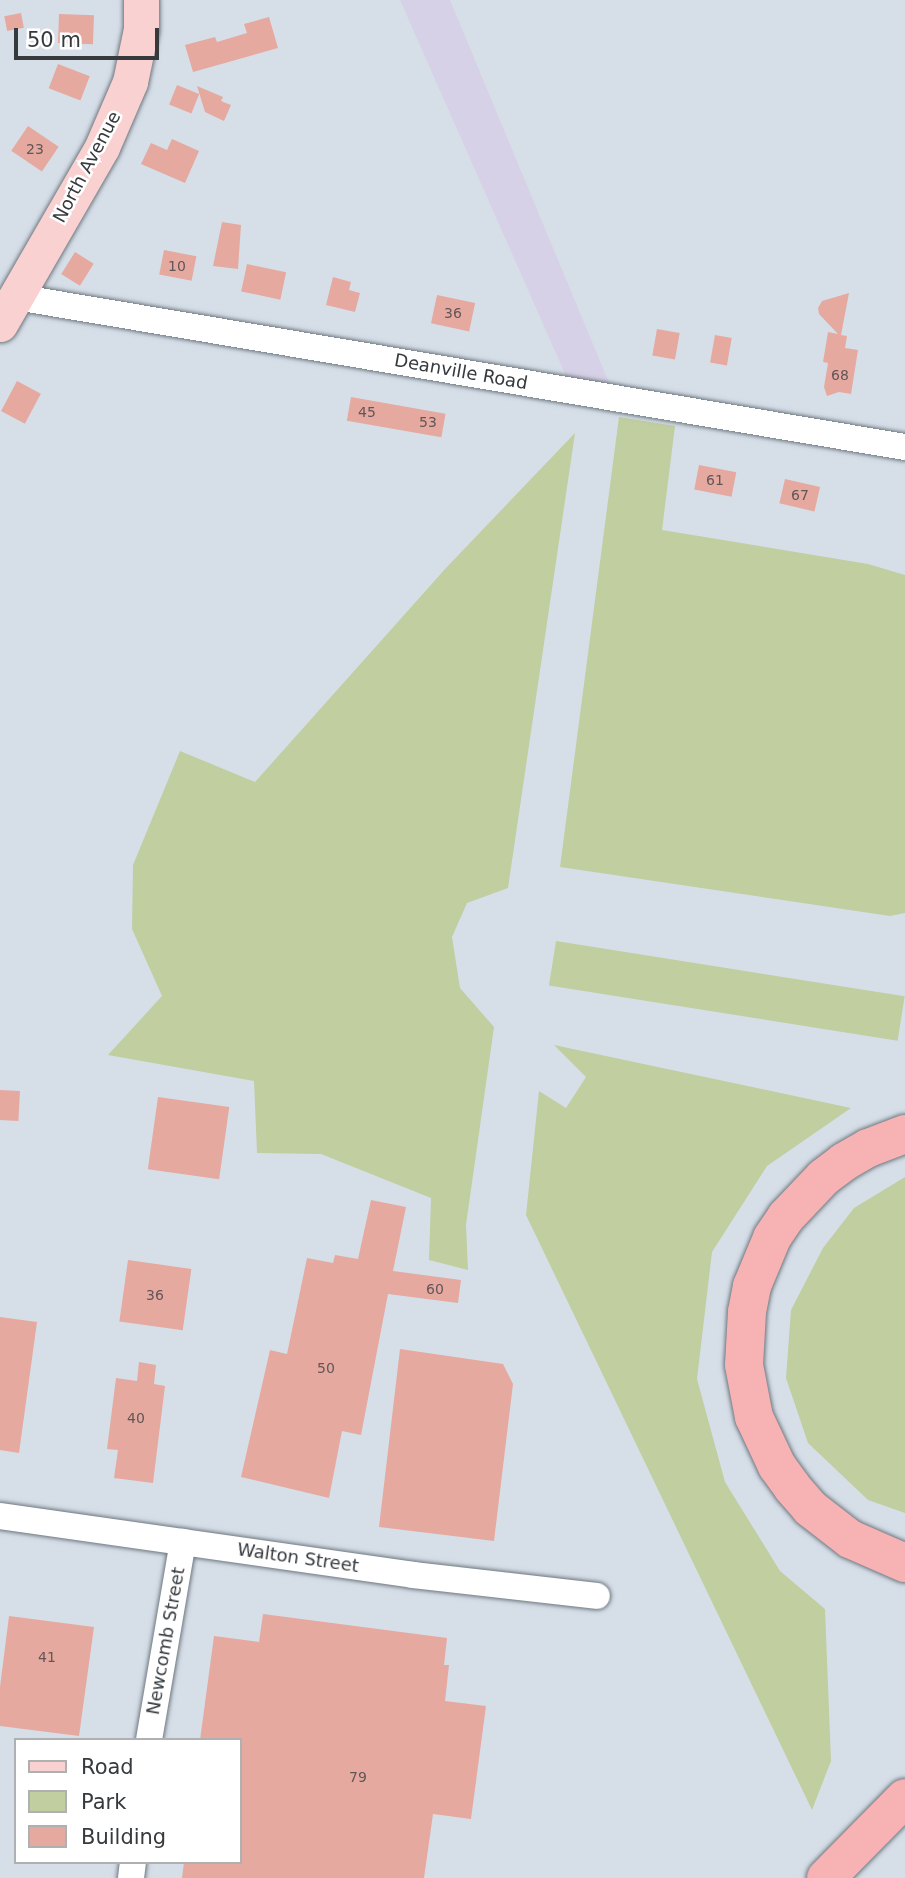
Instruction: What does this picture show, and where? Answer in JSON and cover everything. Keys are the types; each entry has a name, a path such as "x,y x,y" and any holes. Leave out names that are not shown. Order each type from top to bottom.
{"highway":[{"path":"905,1134 868,1148 844,1162 823,1178 786,1217 772,1238 752,1286 747,1312 744,1365 754,1417 770,1454 792,1487 810,1508 850,1539 905,1563"},
{"path":"826,1878 905,1798"}],"main road":[{"name":"North Avenue","path":"8,310 102,147 130,82 141,29 141,0"}],"street":[{"name":"Deanville Road","path":"8,310 905,447"},
{"name":"Walton Street","path":"0,1516 413,1575 597,1596"},
{"name":"Newcomb Street","path":"149,1738 183,1542"}],"shaded area":[{"path":"400,0 450,0 610,385 566,376"}],"green space":[{"path":"619,417 675,426 662,530 868,564 905,575 905,913 890,916 560,867"},
{"path":"575,433 508,888 467,903 452,937 460,988 494,1027 466,1225 468,1270 429,1260 431,1198 321,1154 257,1153 254,1081 108,1055 162,996 132,929 133,865 180,751 255,782 446,568"},
{"path":"556,941 905,996 898,1041 549,985"},
{"path":"554,1045 851,1108 767,1166 712,1252 697,1379 725,1482 780,1571 825,1609 831,1761 812,1810 526,1215 539,1091 566,1108 586,1077"},
{"path":"905,1177 905,1513 868,1500 808,1443 786,1378 791,1310 823,1248 854,1208"}],"building":[{"path":"21,13 24,28 7,31 4,16"},
{"path":"59,14 94,15 93,44 58,43"},
{"path":"269,17 278,48 193,72 185,45 215,37 217,42 247,33 244,24"},
{"path":"58,64 90,76 80,100 49,88"},
{"path":"177,85 199,94 191,113 169,104"},
{"path":"197,86 223,97 221,101 231,105 224,121 205,112"},
{"path":"28,126 59,147 42,172 11,151"},
{"path":"172,139 199,151 185,183 141,164 151,143 167,150"},
{"path":"222,222 241,225 238,269 213,266"},
{"path":"164,250 196,256 192,281 159,275"},
{"path":"75,252 94,264 80,286 61,274"},
{"path":"247,264 286,272 280,300 241,291"},
{"path":"333,277 351,282 349,290 360,293 355,312 326,305"},
{"path":"849,293 841,335 847,336 845,348 858,350 851,394 839,392 827,396 824,387 828,363 823,362 828,332 838,334 819,314 818,308 822,301"},
{"path":"437,295 475,303 469,331 431,323"},
{"path":"657,329 680,333 675,360 652,356"},
{"path":"715,335 732,338 727,366 710,363"},
{"path":"17,381 41,394 25,424 1,411"},
{"path":"351,397 446,414 441,437 347,421"},
{"path":"699,465 736,472 732,497 694,490"},
{"path":"785,479 820,487 814,511 779,503"},
{"path":"0,1090 20,1091 18,1121 0,1120"},
{"path":"158,1097 229,1107 219,1179 148,1169"},
{"path":"371,1200 406,1207 393,1271 461,1280 458,1303 388,1294 361,1435 342,1431 329,1498 241,1477 270,1350 287,1354 307,1258 333,1263 335,1255 358,1259"},
{"path":"128,1260 191,1269 183,1330 119,1321"},
{"path":"0,1317 37,1322 19,1453 0,1450"},
{"path":"400,1349 503,1364 513,1384 494,1541 379,1527"},
{"path":"139,1362 156,1365 154,1384 165,1386 153,1483 114,1478 118,1450 107,1449 116,1378 137,1381"},
{"path":"263,1614 447,1638 444,1665 449,1665 445,1701 486,1706 471,1819 433,1814 424,1878 182,1878 184,1864 242,1864 242,1738 200,1738 214,1636 259,1642"},
{"path":"9,1616 94,1627 79,1736 0,1726 0,1687"}]}
